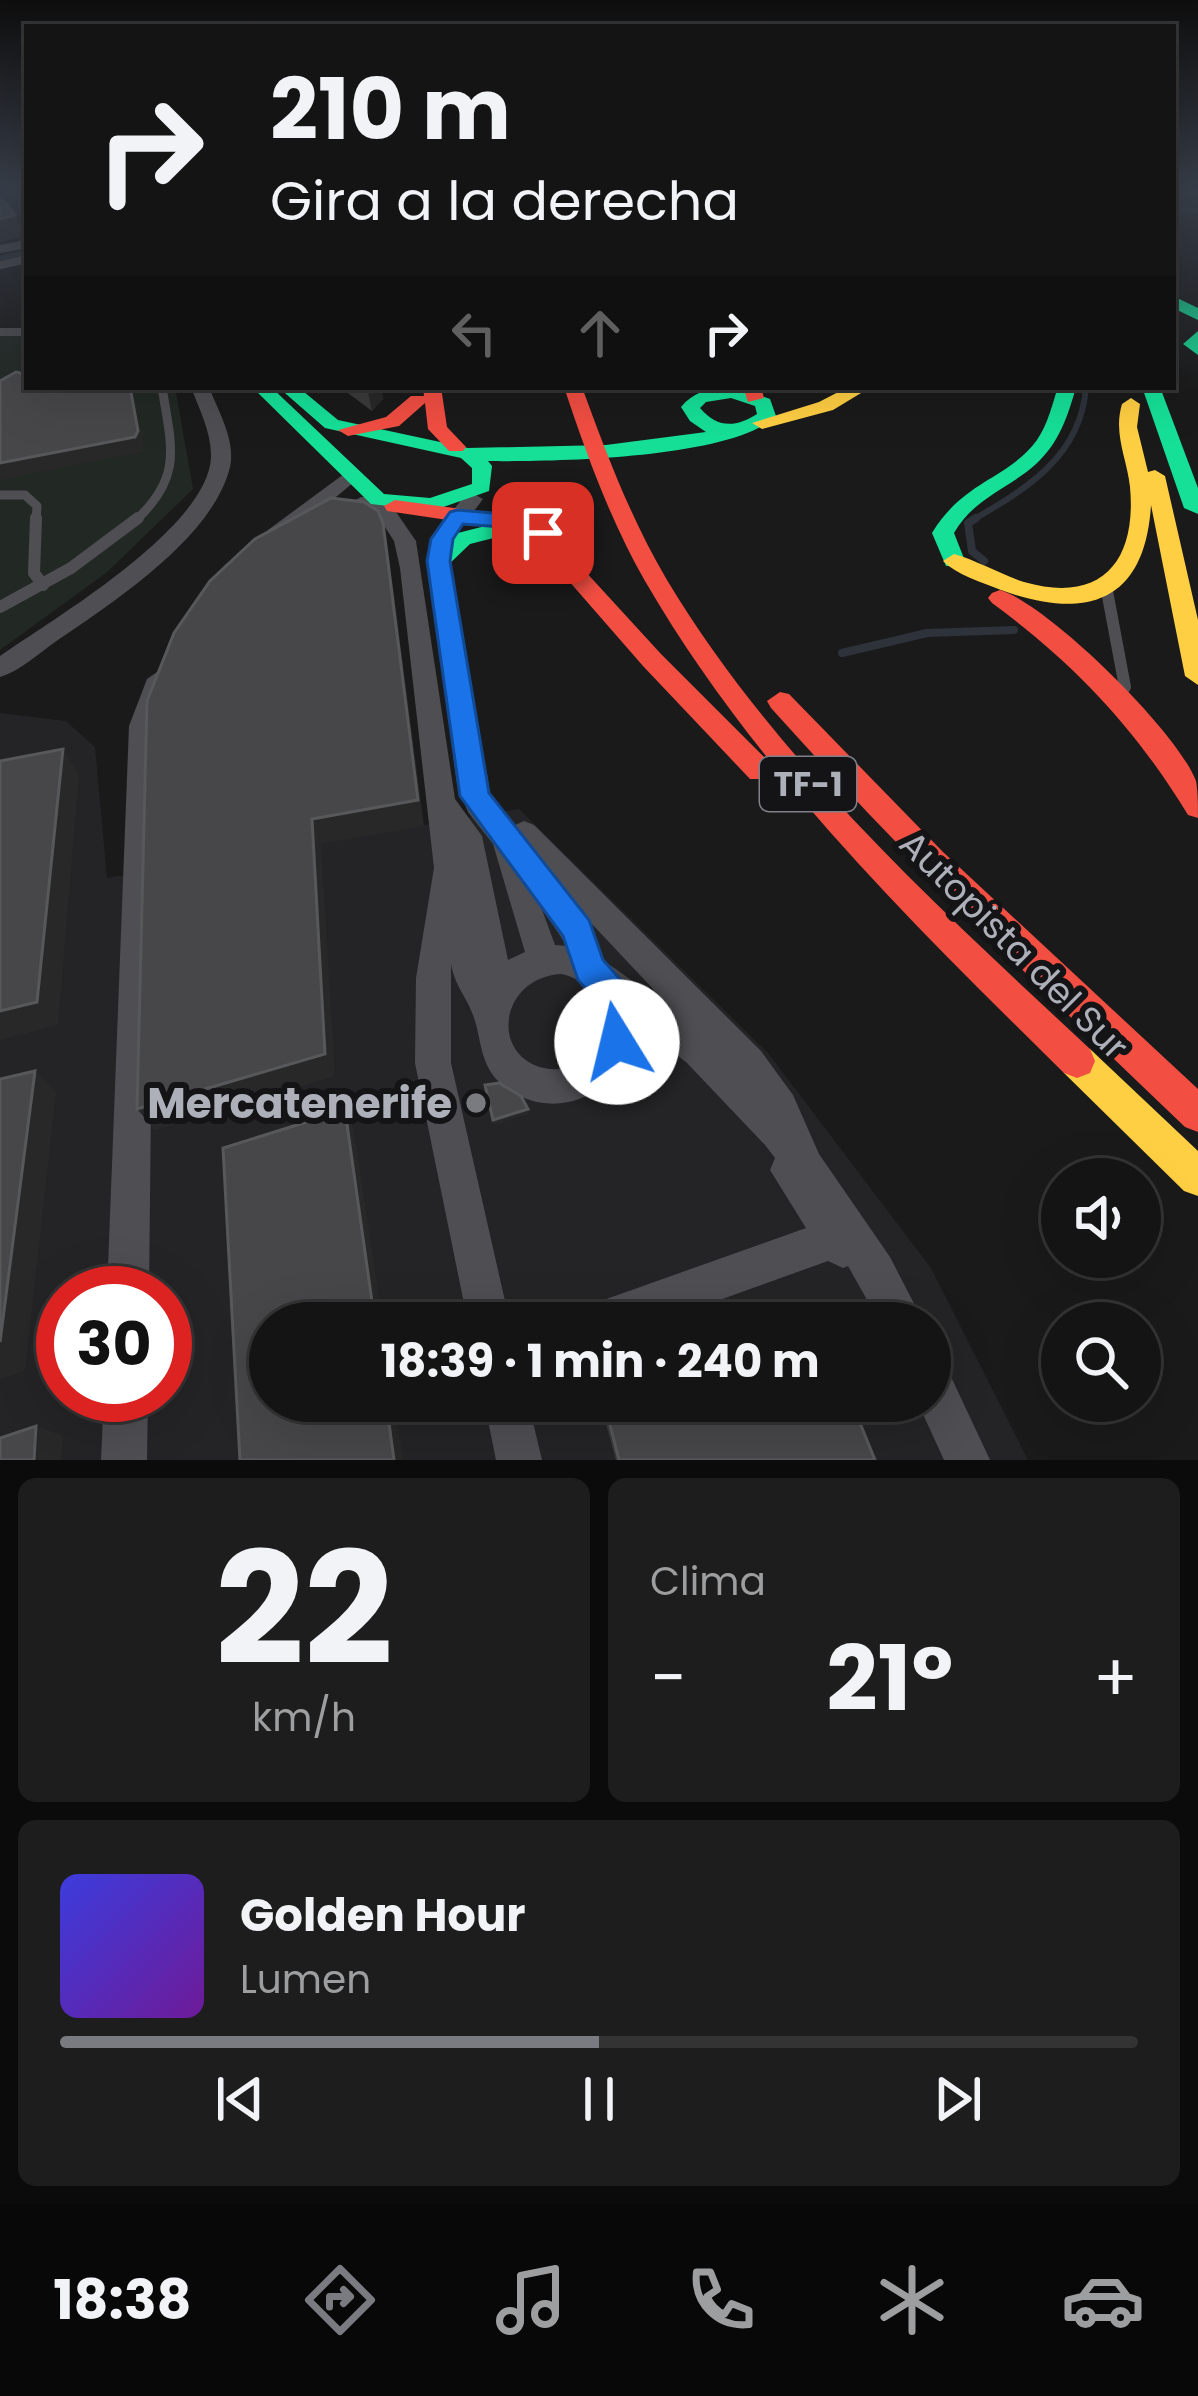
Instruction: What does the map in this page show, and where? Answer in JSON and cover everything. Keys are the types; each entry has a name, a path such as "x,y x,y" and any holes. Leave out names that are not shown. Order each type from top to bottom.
{"main road":[{"path":"264,390 336,438 392,438 527,455 703,441 754,408"},
{"path":"290,390 321,418 352,474 388,510 536,529 560,548 569,566"},
{"name":"Autopista del Sur","path":"574,390 624,520 657,582 723,682 820,798 938,925 1198,1177"},
{"path":"600,390 655,518"},
{"path":"669,442 692,430 693,402 722,390"},
{"path":"726,390 754,408"},
{"path":"1066,390 1062,416 1042,452 1008,480 950,514 943,533 954,562 1057,636 1128,699 1162,743 1198,808"},
{"path":"336,438 392,422 423,391"},
{"path":"352,474 418,410 423,391"},
{"path":"423,391 439,429 482,466 482,487"},
{"path":"695,419 714,428 754,408 826,406 851,392"},
{"path":"954,562 1009,591 1045,599 1081,599 1107,591 1129,572 1141,522 1138,470 1124,420 1135,393"},
{"path":"1135,393 1198,518"},
{"path":"1135,393 1165,510 1198,676"},
{"path":"388,510 448,502 482,487 527,455"},
{"path":"439,561 463,539 502,528 533,536 569,566 652,660 889,904 938,925"},
{"name":"Autopista del Sur","path":"761,676 859,789 1002,933 1198,1114"}],"street":[{"path":"0,668 158,552 203,508 220,467 221,445 201,390"},
{"path":"311,512 336,438"},
{"path":"259,551 352,474"},
{"path":"442,805 466,836 494,1002 488,1031 506,1066 544,1084 566,1084 586,1076 605,1062 617,1042 621,1021 617,1000 598,976 578,930 475,796 439,561 442,539 482,487"},
{"path":"311,512 340,506 388,510 408,550 449,868 472,986 494,1002"},
{"path":"129,1266 142,725 169,656"},
{"path":"472,767 499,808 748,1063 780,1108 795,1162 835,1238 887,1302"},
{"path":"499,830 548,962"},
{"path":"449,868 433,978 433,1063 484,1302"},
{"path":"494,1002 528,967 548,962 598,976 645,1006 758,1107 795,1162 859,1238 892,1302"},
{"path":"657,1302 835,1238"},
{"path":"124,1460 125,1422"},
{"path":"511,1422 519,1460"},
{"path":"950,1422 967,1460"}],"lane":[{"path":"0,608 128,527 157,496 171,463 162,390"},
{"path":"0,495 25,495 37,506 34,573 43,585"},
{"path":"1107,591 1128,699"}],"shaded area":[{"path":"0,335 24,336 24,390 176,390 193,489 106,573 0,650"},
{"name":"Mercatenerife","path":"0,713 66,721 95,747 107,878 519,809 768,1053 931,1268 948,1302 249,1302 249,1422 951,1422 951,1308 1028,1460 0,1460"}],"building":[{"path":"16,372 24,374 24,390 131,390 138,431 135,437 0,463 0,381"},
{"path":"331,498 364,502 378,511 383,523 418,800 312,819 325,1054 137,1109 147,701 174,633 210,581 255,539"},
{"path":"63,749 37,1002 0,1011 0,761"},
{"path":"35,1071 0,1342 0,1079"},
{"path":"499,1083 521,1096 528,1109 493,1120 485,1085"},
{"path":"345,1110 372,1302 249,1302 249,1422 389,1422 394,1460 240,1460 223,1148"},
{"path":"609,1422 860,1422 875,1460 619,1460"},
{"path":"36,1426 34,1460 0,1460 0,1438"}],"waterway":[{"path":"971,521 1030,483 1062,452 1082,412 1086,390"},
{"path":"976,518 968,523 972,551 984,561"},
{"path":"842,653 927,633 1014,630"}],"traffic: fast":[{"path":"1176,303 1198,315"},
{"path":"1198,336 1192,344 1198,350"},
{"path":"264,390 378,500 432,505 482,487 482,466 468,454 332,424 291,390"},
{"path":"954,561 943,533 956,512 1044,445 1066,390"},
{"path":"1152,390 1195,508"},
{"path":"732,392 763,403 767,416 747,427 725,430 705,424 690,407 700,397 732,392"},
{"path":"468,454 606,451 741,430"},
{"path":"439,561 462,539 505,528"}],"traffic: slow":[{"path":"762,423 826,406 856,390"},
{"path":"954,561 1052,596 1082,596 1107,587 1126,569 1138,538 1141,494 1127,427 1131,404"},
{"path":"1155,476 1198,676"},
{"path":"1077,1061 1198,1177"}],"traffic: jam":[{"path":"432,390 438,429 456,447"},
{"path":"574,390 643,557 697,646 744,710 906,894 1077,1061"},
{"path":"753,390 755,398"},
{"path":"348,430 392,422 418,400"},
{"path":"395,506 520,524 549,537 576,575 652,660 760,771"},
{"path":"1000,598 1059,642 1111,691 1157,745 1198,807"},
{"path":"780,701 932,861 1198,1114"}],"place":[{"name":"Mercatenerife","path":"476,1103"}],"route":[{"path":"543,533 505,521 457,517 442,539 439,561 471,784 478,804 578,930 590,969 617,1000 621,1021 617,1042"}]}
